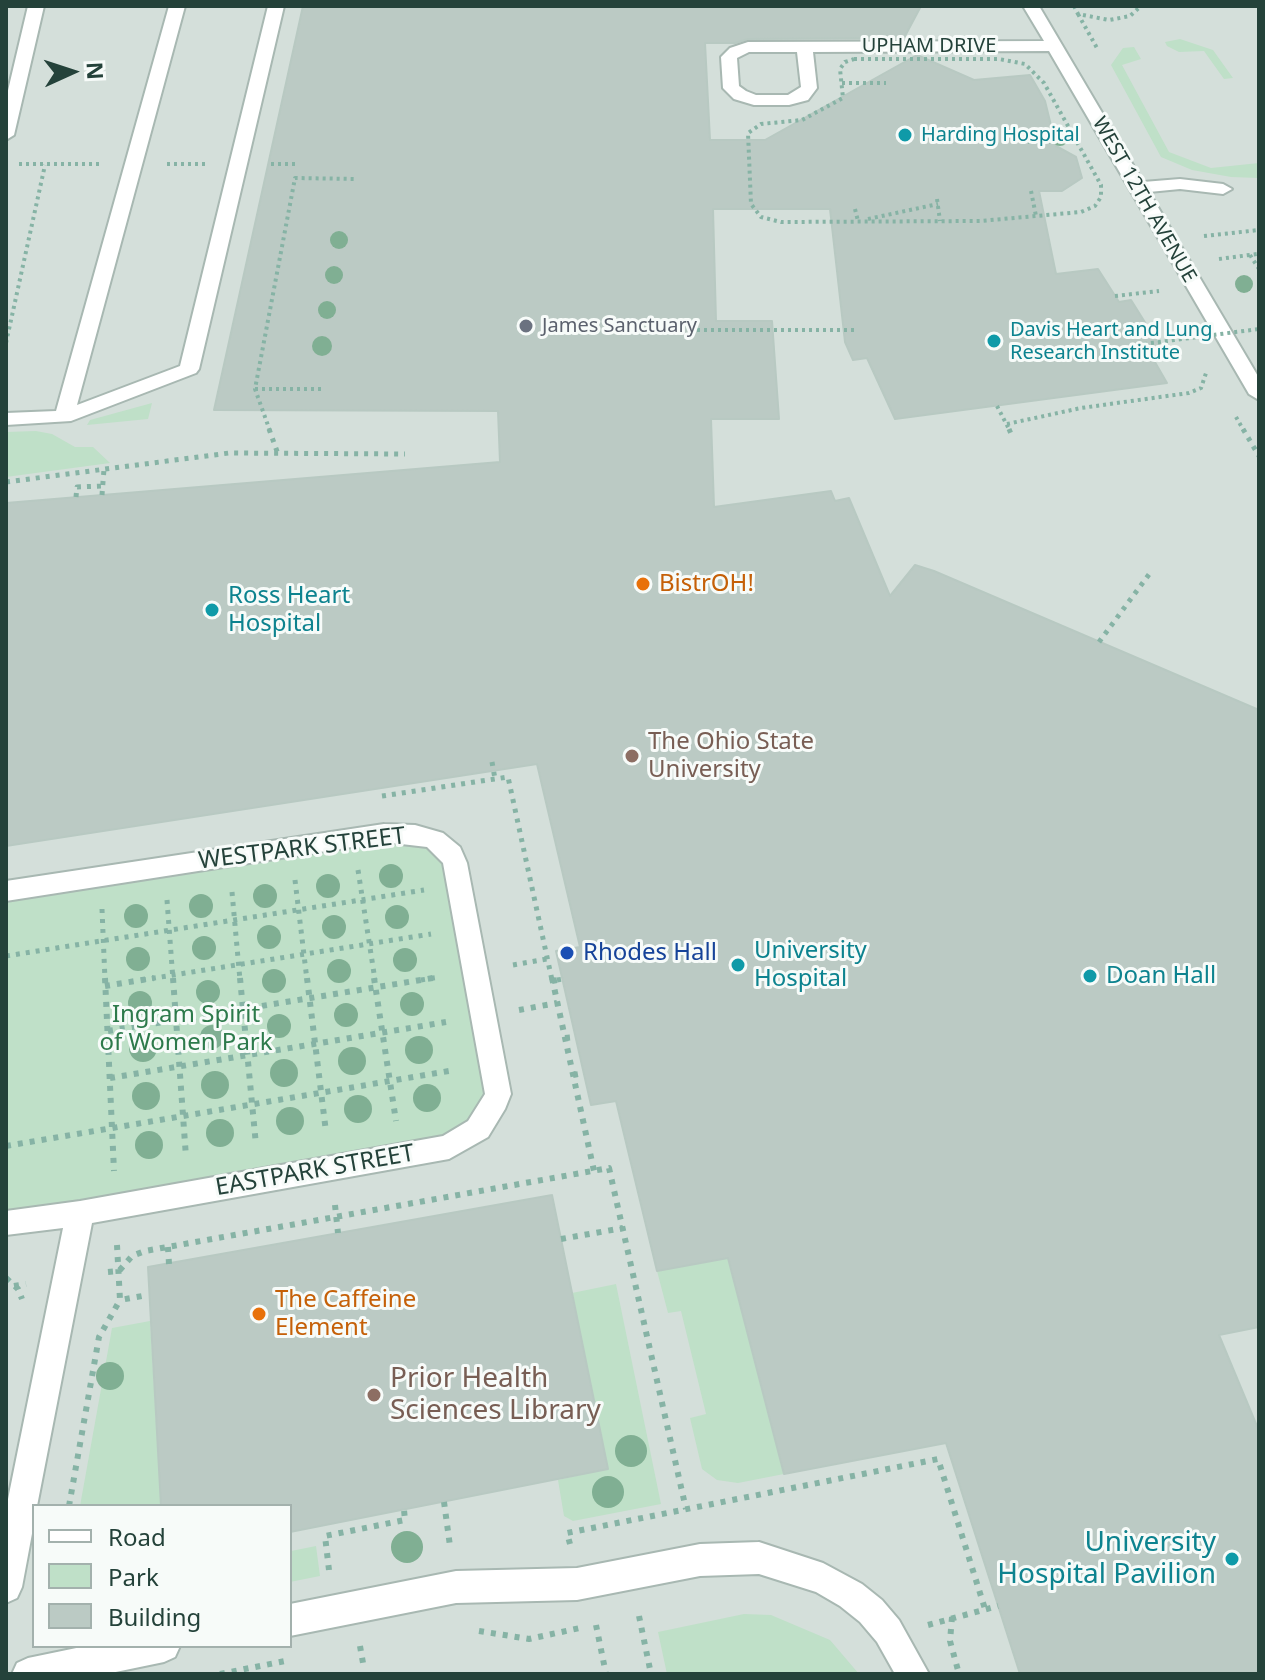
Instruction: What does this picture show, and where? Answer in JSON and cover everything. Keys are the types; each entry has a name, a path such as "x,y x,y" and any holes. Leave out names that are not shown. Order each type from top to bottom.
{"street":[{"path":"6,133 36,6"},
{"path":"64,417 177,6"},
{"path":"6,419 64,417 189,369 276,6"},
{"name":"WEST 12TH AVENUE","path":"1031,6 1259,394"},
{"name":"UPHAM DRIVE","path":"804,47 809,88 802,96 789,100 754,100 731,88 729,57 748,47 1054,46"},
{"path":"1137,188 1180,184 1223,189"},
{"name":"WESTPARK STREET","path":"6,891 384,833 415,834 435,840 451,854 480,993"},
{"name":"EASTPARK STREET","path":"6,1223 80,1213 449,1147 470,1136 486,1119 497,1098 480,993"},
{"path":"6,1587 80,1213"},
{"path":"292,1620 456,1587 577,1584 720,1557 759,1558 823,1579 871,1611 893,1638 913,1674"},
{"path":"28,1674 154,1648"}],"path":[{"path":"1074,6 1078,14 1109,20 1130,16 1141,6"},
{"path":"854,59 1010,60 1025,64 1037,75 1076,141 1101,185 1101,197 1095,206 1086,211 940,221 775,221 755,213 751,204 747,138 751,130 767,123 807,118 843,98 841,83 841,66 854,59"},
{"path":"841,83 886,83"},
{"path":"1021,142 1076,141"},
{"path":"6,343 45,164"},
{"path":"278,454 255,389 295,178 356,179"},
{"path":"1031,191 1036,216"},
{"path":"856,222 937,201 940,221"},
{"path":"855,209 856,222"},
{"path":"1199,237 1259,230"},
{"path":"1213,259 1257,254"},
{"path":"1250,255 1259,269"},
{"path":"1115,296 1160,291"},
{"path":"1144,344 1259,329"},
{"path":"697,330 855,330"},
{"path":"1007,424 1081,408 1189,393 1205,383 1206,368"},
{"path":"255,389 322,389"},
{"path":"997,406 1012,436"},
{"path":"6,482 229,453 405,454"},
{"path":"102,495 104,469"},
{"path":"76,497 77,487 103,486"},
{"path":"1099,642 1150,573"},
{"path":"492,762 495,779"},
{"path":"508,777 594,1171"},
{"path":"291,847 338,1233"},
{"path":"228,857 260,1181"},
{"path":"165,867 188,1193"},
{"path":"101,876 120,1300"},
{"path":"6,956 459,884"},
{"path":"363,899 390,1081"},
{"path":"105,986 467,928"},
{"path":"110,1078 383,1032 480,993 547,959"},
{"path":"552,981 563,979"},
{"path":"108,1031 376,987 480,993 557,1003"},
{"path":"565,1038 575,1037"},
{"path":"6,1146 493,1063"},
{"path":"573,1075 584,1073"},
{"path":"14,1286 119,1271 132,1256 168,1247 609,1168 686,1509"},
{"path":"561,1239 623,1228"},
{"path":"168,1247 169,1264"},
{"path":"6,1278 23,1301"},
{"path":"69,1504 99,1337 120,1300 148,1295"},
{"path":"577,1584 567,1533 938,1459 985,1609"},
{"path":"340,1533 405,1520 404,1510"},
{"path":"625,1619 652,1613"},
{"path":"639,1616 651,1674"},
{"path":"952,1616 950,1641 959,1674"},
{"path":"493,1633 529,1639 611,1622"},
{"path":"596,1625 606,1674"},
{"path":"360,1645 363,1663"}],"shaded area":[{"name":"The Ohio State University","path":"6,6 1259,6 1259,1674 6,1674"}],"green space":[{"path":"1180,39 1213,50 1233,78 1224,79 1204,51 1179,52 1165,42"},
{"path":"1134,47 1141,59 1122,65 1169,152 1211,168 1259,163 1259,178 1192,170 1161,157 1111,65 1123,48"},
{"path":"152,403 148,419 87,425 90,420"},
{"path":"6,432 52,434 75,447 93,447 110,463 6,477"},
{"name":"Ingram Spirit of Women Park","path":"353,837 444,846 498,1088 470,1136 6,1223 6,891"},
{"path":"728,1258 784,1474 738,1483 717,1480 702,1469 690,1418 706,1414 681,1311 668,1313 657,1271"},
{"path":"616,1284 661,1504 573,1521 564,1516 558,1480 607,1469 572,1293"},
{"path":"150,1321 161,1504 80,1504 112,1328"},
{"path":"316,1546 320,1576 292,1582 292,1551"},
{"path":"744,1614 771,1615 830,1640 859,1674 667,1674 658,1632"}],"building":[{"path":"303,6 921,6 904,38 748,39 735,43 705,43 710,140 765,140 917,55 974,80 1030,75 1045,101 1056,146 1076,157 1082,178 1062,191 1039,191 1056,274 1098,269 1119,302 1131,300 1161,348 1148,350 1167,383 895,419 867,358 853,360 845,342 830,209 713,209 716,321 772,321 779,419 711,419 714,507 831,491 835,501 849,498 890,596 915,565 1259,710 1259,1327 1219,1335 1259,1431 1259,1674 1020,1674 946,1443 784,1474 728,1258 657,1271 616,1101 591,1105 556,951 580,947 537,764 6,846 6,503 500,462 498,411 214,410"},
{"name":"Prior Health Sciences Library","path":"552,1195 608,1469 292,1532 292,1504 161,1504 148,1267"}],"place":[{"name":"Harding Hospital","path":"905,135"},
{"name":"James Sanctuary","path":"526,326"},
{"name":"Davis Heart and Lung Research Institute","path":"994,341"},
{"name":"BistrOH!","path":"643,584"},
{"name":"Ross Heart Hospital","path":"212,610"},
{"name":"The Ohio State University","path":"632,756"},
{"name":"Rhodes Hall","path":"567,953"},
{"name":"University Hospital","path":"738,965"},
{"name":"Doan Hall","path":"1090,976"},
{"name":"The Caffeine Element","path":"259,1314"},
{"name":"Prior Health Sciences Library","path":"374,1395"},
{"name":"University Hospital Pavilion","path":"1232,1559"}]}
